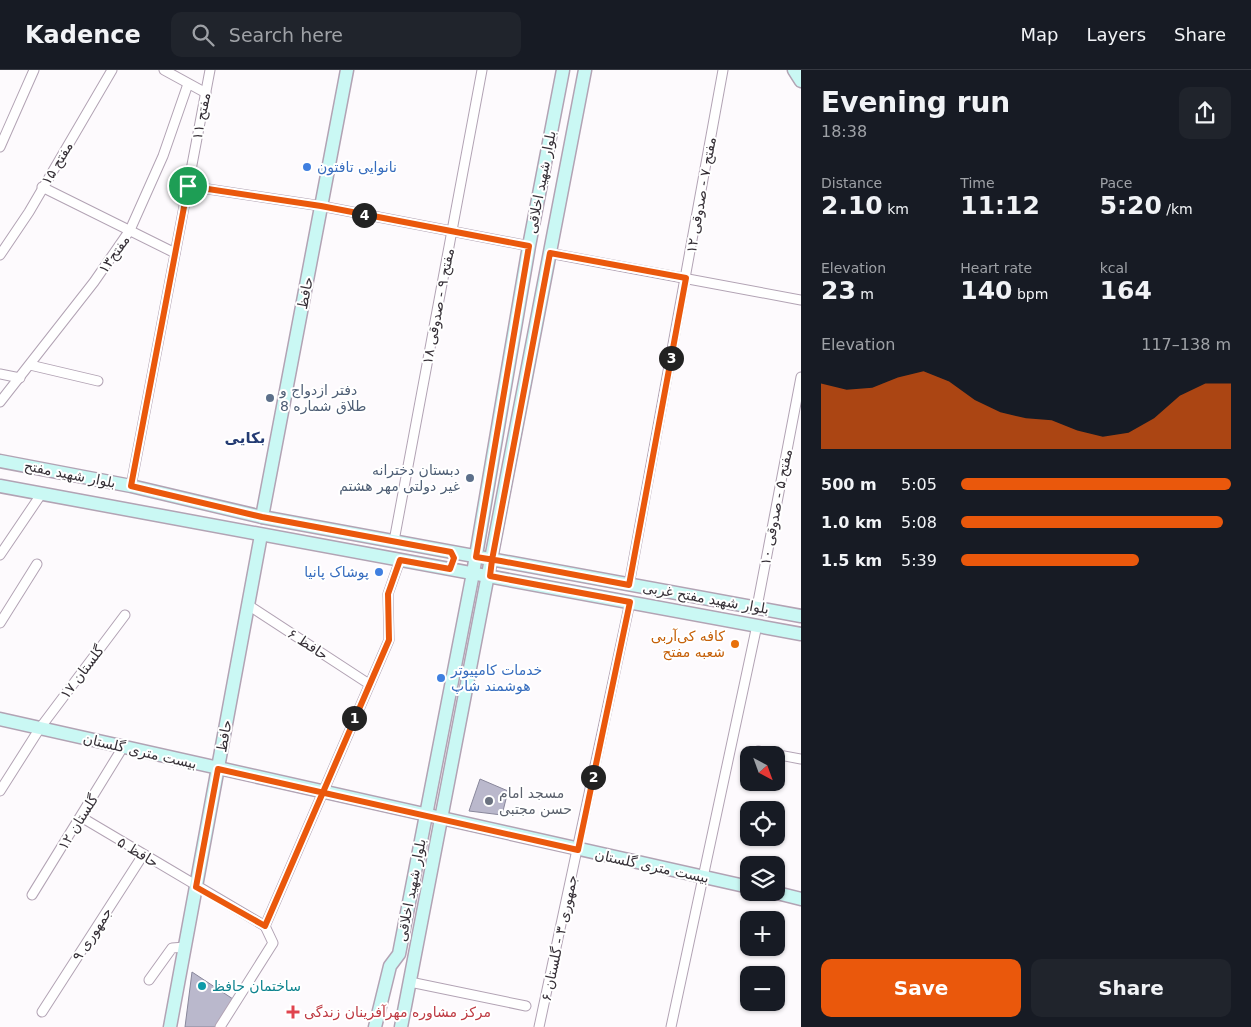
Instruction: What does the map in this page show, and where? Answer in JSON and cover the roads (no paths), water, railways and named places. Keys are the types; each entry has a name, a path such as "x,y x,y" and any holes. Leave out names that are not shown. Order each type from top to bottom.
{"main road":[{"name":"حافظ","path":"262,517 347,70"},
{"name":"بلوار شهید اخلاقی","path":"375,1027 390,966 399,954 476,557 529,246 563,70"},
{"name":"بلوار شهید اخلاقی","path":"402,1027 490,576 585,70"},
{"path":"794,70 801,82"},
{"name":"بلوار شهید مفتح","path":"0,461 131,486 262,517 492,560"},
{"name":"بلوار شهید مفتح","path":"0,486 490,576"},
{"name":"حافظ","path":"170,1027 261,534"},
{"path":"450,569 454,563 451,552"},
{"name":"بلوار شهید مفتح غربی","path":"492,560 801,616"},
{"path":"514,581 514,570 517,564"},
{"name":"بلوار شهید مفتح غربی","path":"490,576 801,634"},
{"name":"بیست متری گلستان","path":"0,720 740,885"},
{"path":"785,895 801,898"}],"street":[{"path":"0,147 34,70"},
{"name":"مفتح ۱۵","path":"0,255 13,238 112,70"},
{"path":"164,70 206,93"},
{"name":"مفتح ۱۱","path":"131,486 210,70"},
{"name":"مفتح ۹ - صدوقی ۱۸","path":"394,541 482,70"},
{"name":"مفتح ۷ - صدوقی ۱۲","path":"629,585 723,70"},
{"name":"مفتح۱۳","path":"0,402 94,282 130,230 162,156 188,84"},
{"path":"188,186 321,206 529,246"},
{"path":"42,187 175,253"},
{"path":"550,253 801,300"},
{"path":"30,366 98,381"},
{"path":"0,374 20,378"},
{"name":"مفتح ۵ - صدوقی ۱۰","path":"758,607 801,378"},
{"path":"0,555 42,494"},
{"path":"220,1027 273,943 265,926 389,640 388,594 400,560"},
{"path":"0,623 37,564"},
{"name":"جمهوری ۳ - گلستان ۶","path":"539,1027 630,602"},
{"name":"حافظ ۶","path":"248,605 369,684"},
{"name":"گلستان ۱۷","path":"0,790 40,728 125,615"},
{"path":"671,1027 757,626"},
{"name":"گلستان ۱۲","path":"32,896 123,747"},
{"path":"785,756 801,759"},
{"name":"حافظ ۵","path":"81,817 196,887 265,926"},
{"name":"جمهوری ۹","path":"42,1012 142,855"},
{"path":"149,980 172,948 185,947"},
{"path":"410,982 526,1006"}],"place":[{"name":"نانوایی تافتون","path":"307,167"},
{"name":"دفتر ازدواج و طلاق شماره 8","path":"270,398"},
{"name":"دبستان دخترانه غیر دولتی مهر هشتم","path":"470,478"},
{"name":"پوشاک پانیا","path":"379,572"},
{"name":"کافه کی‌آربی شعبه مفتح","path":"735,644"},
{"name":"خدمات کامپیوتر هوشمند شاپ","path":"441,678"},
{"name":"مسجد امام حسن مجتبی","path":"489,801"},
{"name":"ساختمان حافظ","path":"202,986"},
{"name":"مرکز مشاوره مهرآفرینان زندگی","path":"293,1012"}],"district":[{"name":"بکایی","path":"245,438"}]}
